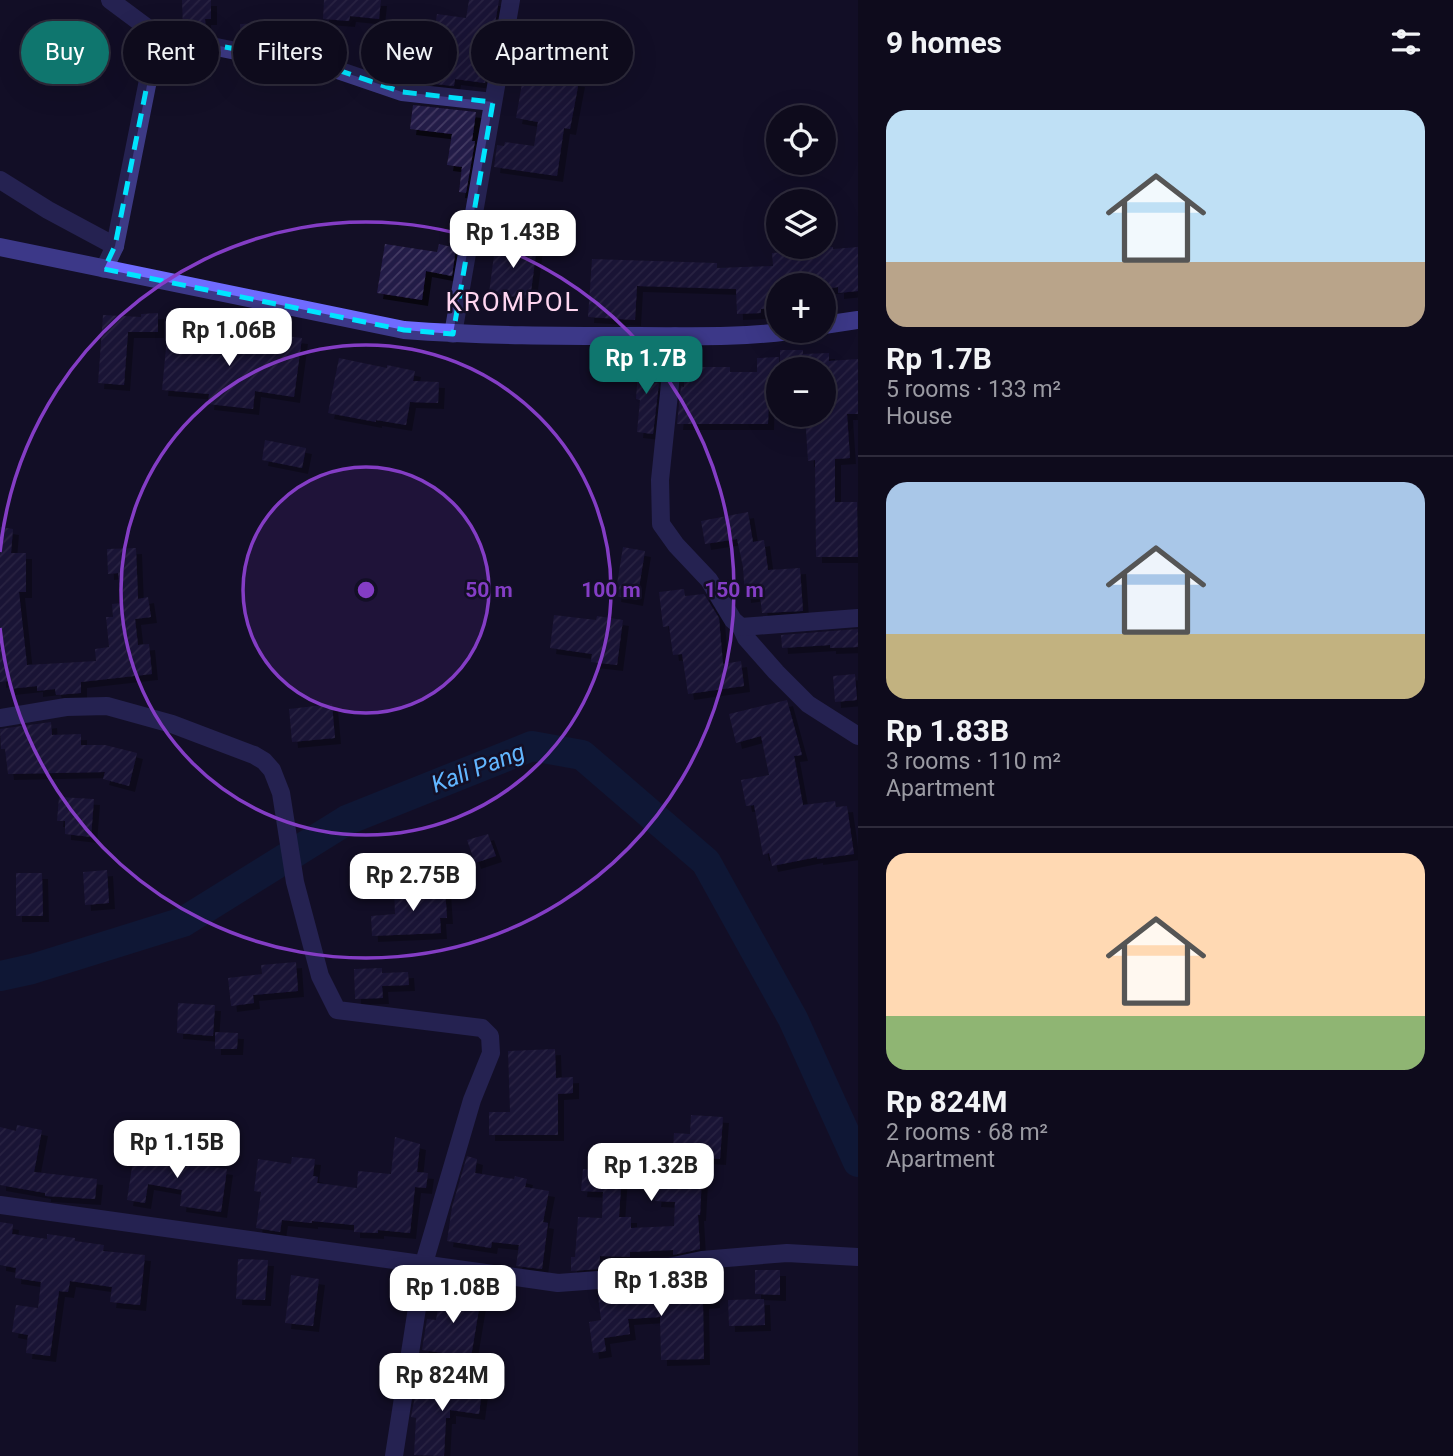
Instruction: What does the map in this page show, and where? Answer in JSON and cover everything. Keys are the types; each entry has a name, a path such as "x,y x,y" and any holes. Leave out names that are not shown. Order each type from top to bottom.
{"street":[{"path":"110,0 138,21"},
{"path":"453,334 511,0"},
{"path":"219,48 320,64 402,92 493,102"},
{"path":"104,269 115,246 147,84"},
{"path":"0,180 48,210 115,246"},
{"path":"0,247 404,330 453,334 675,336 766,332"},
{"path":"836,323 858,320"},
{"path":"675,336 660,480 661,524 676,545 709,580 733,620 741,626 746,638 761,655 808,704 858,736"},
{"path":"741,626 858,618"},
{"path":"0,719 66,706 107,706 172,724 254,755 272,770 281,793 295,882 320,976 337,1010 482,1028 491,1036 491,1054 472,1100 424,1263 394,1456"},
{"path":"0,1205 558,1283 612,1279 702,1260 787,1253 858,1258"}],"highlighted area":[{"path":"157,35 320,64 402,92 493,102 453,334 404,330 104,269 115,246"}],"building":[{"path":"182,0 211,0 211,19 183,21"},
{"path":"324,0 381,0 379,19 350,16 349,21 323,19"},
{"path":"469,0 499,0 495,21 471,21 471,81 457,79 457,21 436,21 437,14 466,18"},
{"path":"522,84 578,84 570,129 564,128 557,176 494,167 497,145 504,146 505,142 534,146 538,122 516,118"},
{"path":"413,105 476,112 472,141 475,141 466,193 459,192 462,167 447,165 452,134 410,129"},
{"path":"496,240 537,246 530,299 489,293"},
{"path":"385,244 437,252 439,244 456,248 452,276 426,271 422,300 377,293"},
{"path":"858,247 858,291 838,293 836,273 766,273 766,309 761,309 761,313 737,314 736,289 637,286 635,320 588,317 592,259 717,263 717,268 773,266 772,259 836,259 836,249"},
{"path":"158,313 158,332 128,332 124,385 98,383 103,315 141,317 141,314"},
{"path":"168,327 226,335 225,344 276,349 278,335 302,338 294,397 255,391 253,409 208,404 209,394 162,390"},
{"path":"780,350 803,350 803,354 829,353 829,357 780,357"},
{"path":"639,357 652,357 651,382 659,383 653,434 637,432 640,400 636,399"},
{"path":"339,358 415,371 413,381 439,382 438,403 410,402 406,425 328,413"},
{"path":"757,358 766,358 766,424 677,424 681,386 684,387 684,367 730,367 730,372 757,372"},
{"path":"858,359 858,414 847,414 850,458 835,459 835,502 857,502 858,557 816,557 815,460 808,461 806,427 836,427 836,361"},
{"path":"265,440 306,448 302,468 262,460"},
{"path":"748,512 753,542 764,540 768,570 800,568 803,611 762,613 760,595 745,597 743,567 737,539 705,544 701,521"},
{"path":"0,527 13,529 11,553 26,553 26,592 19,592 27,665 96,661 95,649 109,647 106,617 113,617 112,604 121,603 118,573 108,574 107,549 136,548 138,599 148,597 151,617 135,619 138,645 149,644 152,674 81,682 81,693 56,695 55,689 37,691 37,686 9,689 8,681 0,682"},
{"path":"623,547 645,551 637,600 615,596"},
{"path":"684,589 685,596 704,594 719,618 723,664 741,661 744,686 688,694 682,654 673,655 669,626 663,627 659,592"},
{"path":"554,615 596,620 597,616 623,620 617,665 591,662 592,654 550,648"},
{"path":"858,629 858,647 830,648 830,645 782,648 781,635"},
{"path":"855,674 857,700 835,702 833,676"},
{"path":"787,700 802,755 794,756 803,805 835,801 836,807 847,806 854,854 817,857 772,866 769,853 763,855 754,805 746,806 741,780 769,775 761,736 736,743 729,714"},
{"path":"332,704 335,738 292,742 289,709"},
{"path":"51,722 52,735 81,734 81,745 105,745 137,753 129,786 103,779 105,772 8,774 5,749 1,749 0,729"},
{"path":"59,797 94,799 91,837 65,834 65,821 57,821"},
{"path":"488,834 496,856 475,863 467,840"},
{"path":"107,870 109,903 85,905 83,872"},
{"path":"16,873 42,873 43,916 16,916"},
{"path":"445,888 447,918 440,918 441,933 372,936 371,916 395,914 394,890"},
{"path":"296,962 298,991 253,995 254,1003 231,1006 228,978 262,974 261,965"},
{"path":"382,968 382,973 408,972 409,985 382,986 383,998 355,999 354,969"},
{"path":"178,1003 215,1005 213,1036 177,1033"},
{"path":"215,1032 238,1033 237,1049 215,1049"},
{"path":"555,1049 556,1078 573,1077 573,1093 558,1094 558,1135 489,1135 489,1112 510,1112 508,1051"},
{"path":"691,1115 723,1117 720,1159 703,1158 698,1215 700,1249 673,1255 673,1250 630,1252 630,1257 600,1256 599,1269 571,1271 571,1257 575,1257 578,1217 602,1218 603,1192 581,1191 583,1169 622,1171 619,1217 631,1217 631,1228 674,1226 675,1202 655,1201 657,1176 671,1177 674,1133 690,1134"},
{"path":"17,1125 42,1130 34,1172 97,1179 95,1199 45,1196 45,1193 0,1185 0,1127 16,1131"},
{"path":"395,1137 420,1144 417,1172 428,1173 426,1188 415,1187 410,1233 378,1230 378,1233 354,1232 354,1225 282,1220 280,1232 256,1228 261,1192 254,1191 258,1159 291,1164 292,1157 315,1159 313,1176 318,1177 317,1183 357,1188 358,1171 391,1174"},
{"path":"135,1148 176,1154 175,1161 227,1169 221,1212 180,1206 182,1190 148,1184 145,1203 127,1200"},
{"path":"467,1156 477,1159 475,1173 514,1179 515,1176 527,1179 525,1187 549,1191 543,1222 548,1223 542,1269 516,1266 519,1245 492,1242 491,1248 447,1241 452,1207"},
{"path":"0,1222 13,1224 12,1234 47,1239 47,1234 75,1238 75,1241 104,1245 103,1251 145,1255 140,1305 110,1302 112,1287 70,1281 68,1292 59,1291 50,1356 26,1353 28,1335 12,1332 16,1305 38,1308 41,1282 15,1278 16,1268 0,1265"},
{"path":"238,1259 268,1260 265,1300 236,1299"},
{"path":"755,1270 780,1270 780,1295 755,1294"},
{"path":"713,1272 714,1302 703,1303 704,1359 661,1360 660,1317 628,1319 630,1334 604,1338 606,1351 593,1353 589,1322 601,1320 598,1296 624,1293 625,1304 674,1300 674,1278"},
{"path":"291,1275 319,1279 313,1326 285,1323"},
{"path":"441,1290 481,1297 471,1357 422,1350 427,1319 436,1320"},
{"path":"764,1299 765,1325 729,1326 728,1300"},
{"path":"439,1377 483,1383 479,1414 450,1410 450,1418 446,1418 444,1456 414,1455 416,1418 411,1417 415,1396 436,1396"}],"waterway":[{"name":"Kali Pang","path":"0,976 32,969 183,922 347,820 532,746 582,755 706,862 793,1019 858,1162"}],"district":[{"name":"KROMPOL","path":"513,302"}]}
